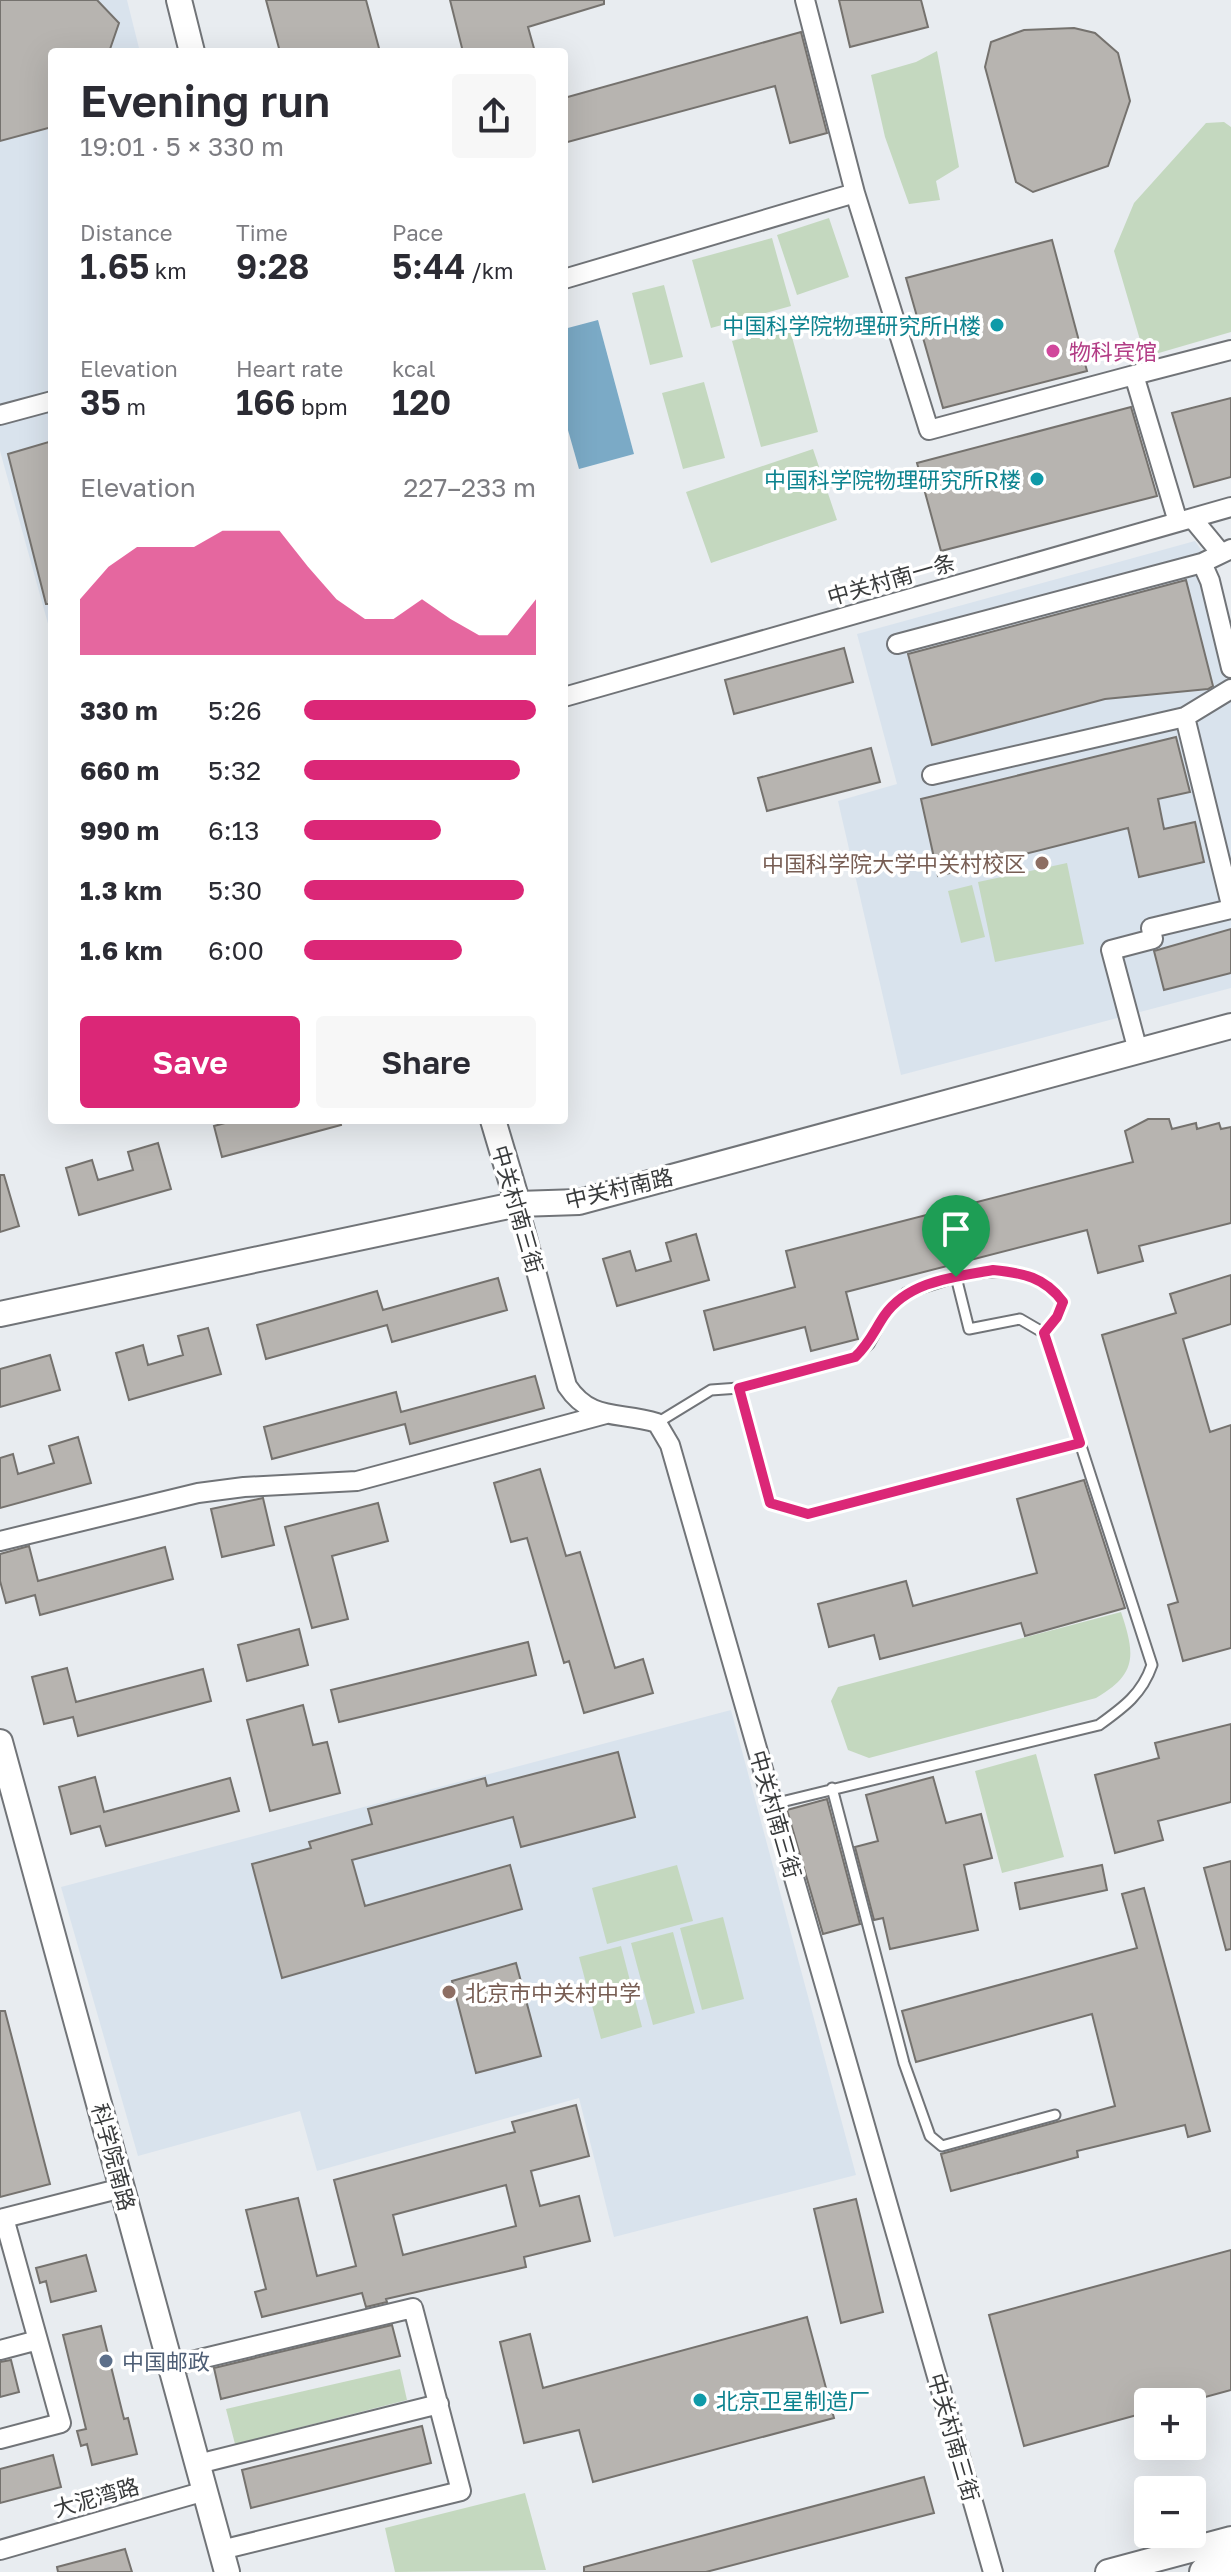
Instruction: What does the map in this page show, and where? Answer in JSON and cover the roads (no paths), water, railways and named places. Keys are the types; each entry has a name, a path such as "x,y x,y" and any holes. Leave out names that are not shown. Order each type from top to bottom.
{"main road":[{"path":"1204,2572 1231,2565"}],"street":[{"path":"179,0 191,48"},
{"path":"805,0 855,193 929,430 1231,350"},
{"path":"568,278 855,193"},
{"path":"897,644 1202,563 1225,551 1185,520 1134,375"},
{"path":"0,415 48,402"},
{"name":"中关村南一条","path":"568,696 1231,507"},
{"path":"1202,563 1210,581 1231,668"},
{"path":"932,775 1185,717 1231,689"},
{"path":"1138,1051 1111,950 1153,939 1151,928 1231,907 1185,717"},
{"name":"中关村南路","path":"0,1314 518,1204 579,1202 1231,1026"},
{"name":"中关村南三街","path":"494,1124 567,1386 579,1405 606,1414 634,1416 657,1423 670,1445 993,2572"},
{"path":"0,1541 198,1493 244,1487 357,1481 606,1414"},
{"name":"科学院南路","path":"0,1742 224,2561"},
{"path":"0,2439 61,2423 2,2218 122,2188"},
{"path":"171,2366 413,2308 461,2491 224,2561"},
{"path":"0,2350 38,2340"},
{"path":"198,2464 439,2404"},
{"name":"大泥湾路","path":"0,2550 205,2491"},
{"path":"1108,2572 1231,2539"}],"lane":[{"path":"657,1423 711,1390 739,1388 855,1357 869,1344 885,1315 906,1293 956,1277 1004,1271 1026,1273 1052,1286 1063,1302 1057,1317 1044,1333"},
{"path":"773,1804 1099,1725 1145,1687 1152,1665 1044,1333 1020,1319 969,1329 956,1277"},
{"path":"739,1388 770,1503 808,1514 1080,1443"},
{"path":"832,1788 904,2063 930,2136 942,2146 1055,2115"}],"water":[{"path":"598,320 634,454 579,469 568,430 568,328"}],"place":[{"name":"中国科学院物理研究所H楼","path":"997,325"},
{"name":"物科宾馆","path":"1053,351"},
{"name":"中国科学院物理研究所R楼","path":"1037,479"},
{"name":"中国科学院大学中关村校区","path":"1042,863"},
{"name":"北京市中关村中学","path":"449,1992"},
{"name":"中国邮政","path":"106,2361"},
{"name":"北京卫星制造厂","path":"700,2400"}]}
